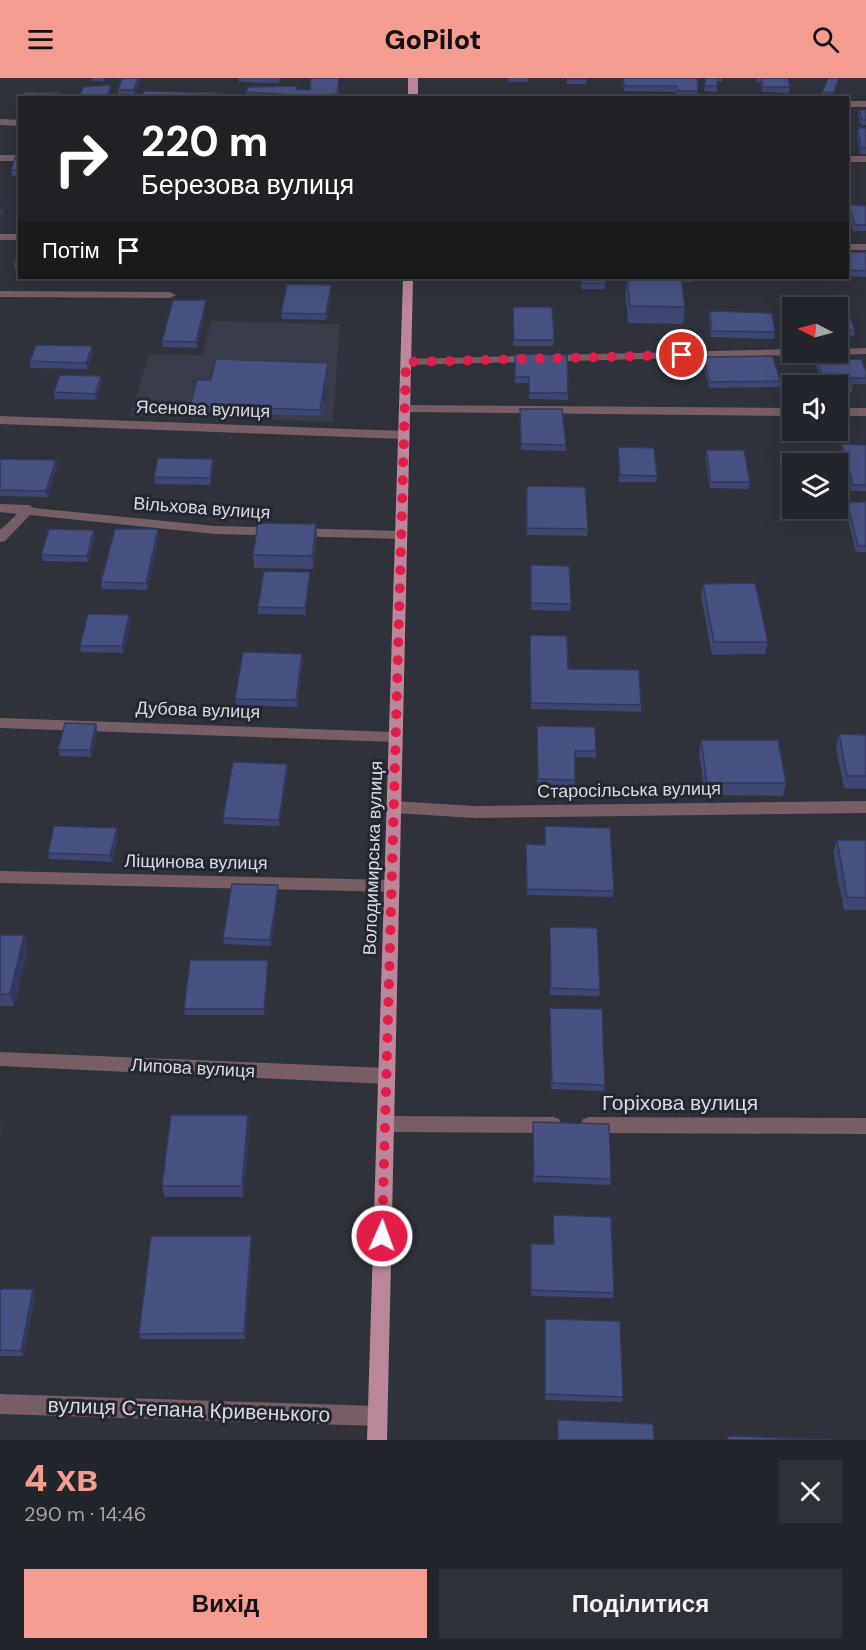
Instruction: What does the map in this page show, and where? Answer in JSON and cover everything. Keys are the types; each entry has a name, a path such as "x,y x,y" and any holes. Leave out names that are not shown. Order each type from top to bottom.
{"main road":[{"path":"413,78 413,96"},
{"name":"Володимирська вулиця","path":"376,1440 408,279"}],"street":[{"path":"849,104 866,104"},
{"path":"0,122 18,123"},
{"path":"0,158 18,158"},
{"path":"849,159 866,159"},
{"path":"0,237 18,237"},
{"path":"849,247 866,247"},
{"path":"0,294 170,296"},
{"path":"848,352 866,351"},
{"path":"406,362 782,353"},
{"path":"405,410 782,412"},
{"path":"848,412 866,412"},
{"name":"Ясенова вулиця","path":"0,420 404,435"},
{"name":"Вільхова вулиця","path":"0,508 29,509 215,530 401,535"},
{"path":"0,538 29,509"},
{"name":"Дубова вулиця","path":"0,723 395,737"},
{"name":"Старосільська вулиця","path":"393,807 475,812 866,807"},
{"name":"Ліщинова вулиця","path":"0,877 392,886"},
{"name":"Липова вулиця","path":"0,1059 386,1076"},
{"name":"Горіхова вулиця","path":"385,1124 866,1126"},
{"name":"вулиця Степана Кривенького","path":"0,1404 377,1416"}],"shaded area":[{"path":"211,321 340,324 333,422 130,416 149,354 202,355"}],"building":[{"path":"122,78 138,78 134,90 118,90"},
{"path":"311,78 339,78 337,94 309,96 246,92 248,87 297,86 296,89 310,90"},
{"path":"623,78 697,78 698,91 678,91 677,86 624,86"},
{"path":"705,78 718,78 717,86 705,86"},
{"path":"761,78 788,78 790,87 763,87"},
{"path":"828,78 839,78 833,93 822,92"},
{"path":"111,85 108,96 80,96 83,87"},
{"path":"144,91 219,93 218,96 143,96"},
{"path":"25,92 58,93 57,96 24,96"},
{"path":"859,110 866,110 866,120 862,120"},
{"path":"858,128 866,128 866,148 861,148"},
{"path":"16,155 18,155 18,170 11,170"},
{"path":"849,205 866,206 866,225 855,225"},
{"path":"849,252 866,252 866,271 849,270"},
{"path":"581,279 605,279 606,283 582,283"},
{"path":"627,279 681,279 685,307 630,306"},
{"path":"287,284 331,285 326,314 281,313"},
{"path":"173,300 206,300 196,342 162,341"},
{"path":"513,307 552,307 554,340 514,340"},
{"path":"710,311 772,313 775,332 712,331"},
{"path":"848,313 855,330 848,330"},
{"path":"36,345 92,346 86,363 30,361"},
{"path":"515,354 567,355 568,393 529,393 529,377 515,377"},
{"path":"773,356 780,381 710,382 703,357"},
{"path":"216,359 328,363 320,410 190,406 197,380 211,380"},
{"path":"848,359 861,359 866,378 850,378 853,386 848,386 848,375 822,375 818,363 848,363"},
{"path":"60,375 101,376 95,394 54,392"},
{"path":"520,409 562,409 566,445 521,444"},
{"path":"842,444 866,445 866,485 853,485 848,466 848,453 844,453"},
{"path":"618,447 654,448 657,476 620,475"},
{"path":"706,450 744,450 750,482 711,482"},
{"path":"158,458 213,459 210,478 154,477"},
{"path":"0,459 56,460 46,491 0,490"},
{"path":"527,486 585,487 588,529 527,528"},
{"path":"848,502 866,502 866,546 858,546"},
{"path":"258,523 316,524 312,556 253,555"},
{"path":"49,529 94,530 87,556 41,555"},
{"path":"115,529 158,529 146,583 101,582"},
{"path":"531,565 569,566 571,604 531,603"},
{"path":"264,571 310,572 305,608 258,607"},
{"path":"755,583 768,642 714,642 703,584"},
{"path":"88,614 129,615 122,646 80,646"},
{"path":"530,635 567,636 568,669 639,670 641,705 531,703"},
{"path":"243,652 302,654 296,700 235,699"},
{"path":"65,723 96,724 90,750 58,750"},
{"path":"537,726 595,727 596,751 575,751 575,780 538,779"},
{"path":"839,734 866,735 866,776 847,776"},
{"path":"701,740 778,740 786,783 707,783"},
{"path":"233,762 287,764 279,820 223,818"},
{"path":"54,826 117,828 110,855 48,853"},
{"path":"545,826 610,828 614,891 527,889 526,844 545,845"},
{"path":"837,840 866,840 866,898 847,897"},
{"path":"232,884 278,885 270,940 223,938"},
{"path":"550,927 597,928 600,990 551,988"},
{"path":"0,935 24,935 10,994 0,994"},
{"path":"190,960 268,960 264,1009 184,1009"},
{"path":"550,1008 602,1009 605,1085 552,1083"},
{"path":"171,1115 248,1115 242,1186 162,1186"},
{"path":"533,1122 609,1124 611,1179 534,1176"},
{"path":"553,1215 611,1217 614,1293 531,1290 531,1244 554,1244"},
{"path":"151,1236 251,1236 244,1333 139,1334"},
{"path":"0,1289 33,1289 21,1351 0,1350"},
{"path":"545,1319 620,1321 623,1397 545,1394"},
{"path":"558,1420 653,1424 654,1440 558,1440"},
{"path":"728,1436 834,1440 728,1440"}],"route":[{"path":"382,1236 406,362 682,355"}]}
